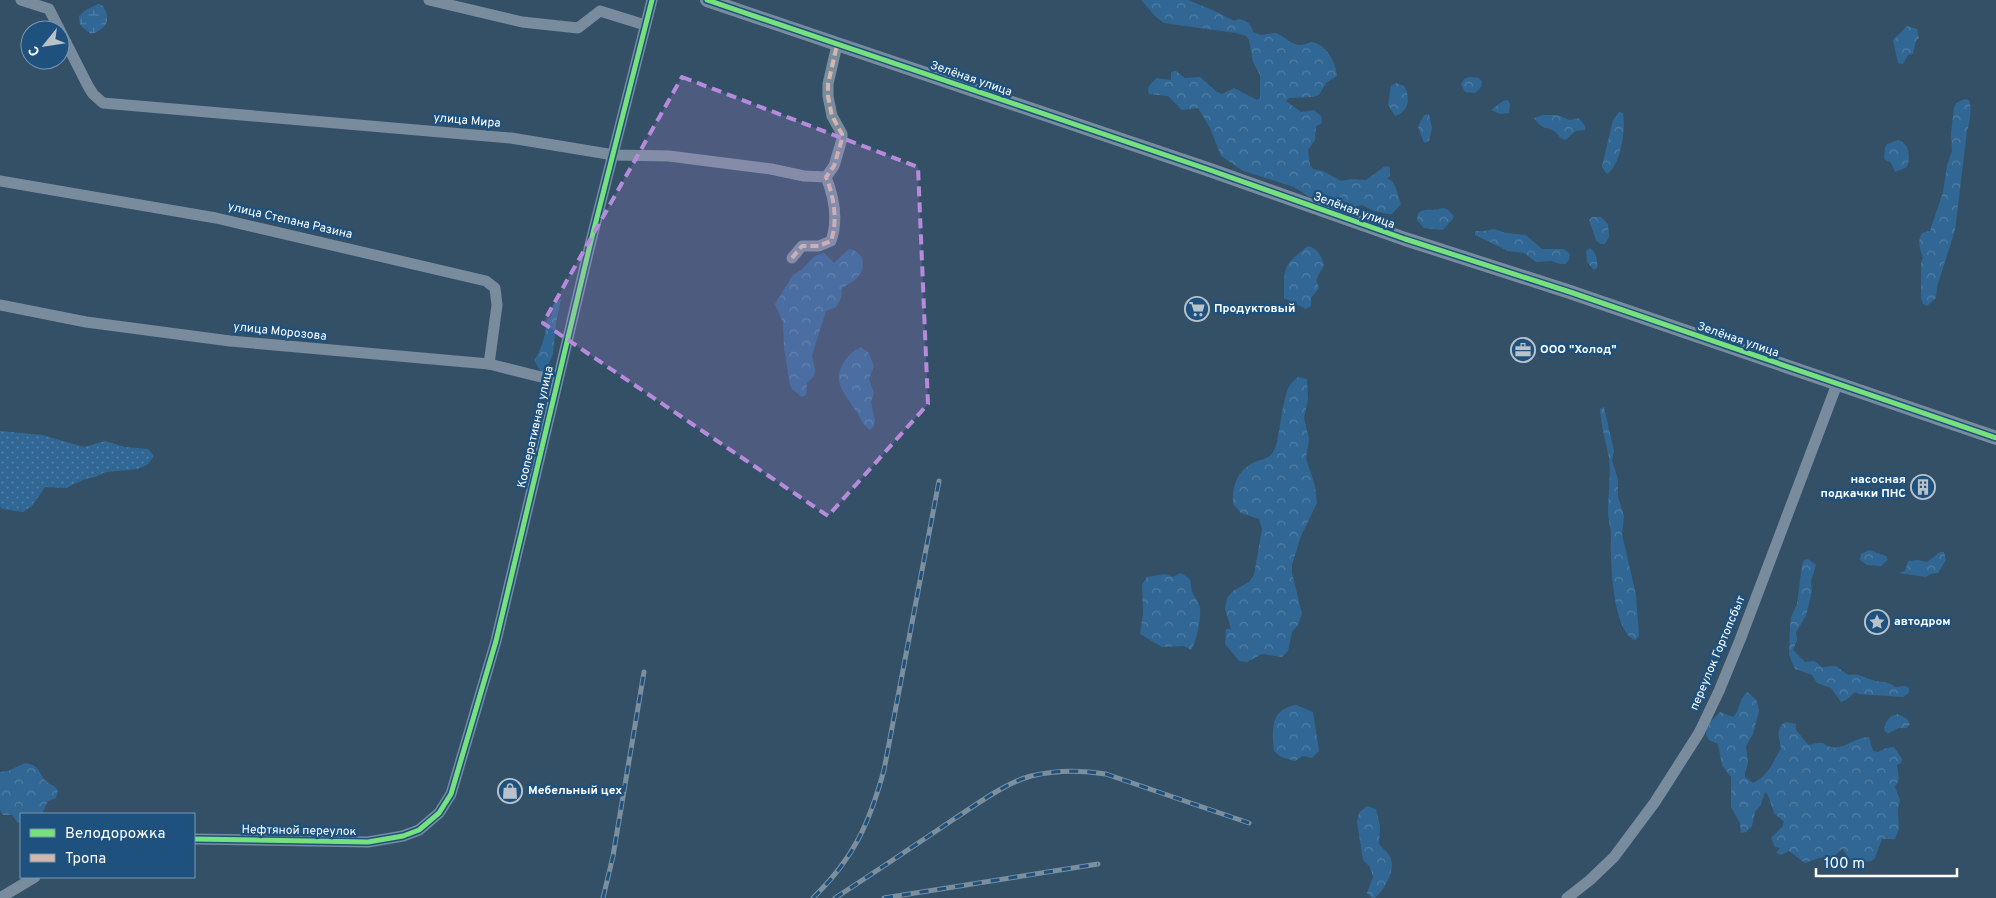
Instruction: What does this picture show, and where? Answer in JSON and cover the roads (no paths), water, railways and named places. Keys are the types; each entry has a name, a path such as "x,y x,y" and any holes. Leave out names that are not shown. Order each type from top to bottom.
{"street":[{"name":"улица Мира","path":"21,0 51,4 88,86 93,94 103,103 511,138 614,155 669,156 771,169 804,176 826,177"},
{"path":"429,0 522,22 578,28 600,11 645,25"},
{"name":"Кооперативная улица","path":"403,836 419,830 439,813 451,794 496,641 557,381 652,0"},
{"name":"Зелёная улица","path":"707,0 1207,169 1405,239 1570,292 1996,438"},
{"path":"792,258 802,246 818,246 831,242 836,227 830,189 826,177 834,166 842,139 842,134 832,116 828,96 828,84 837,45"},
{"name":"улица Степана Разина","path":"0,181 216,218 486,281 492,284 496,292 497,305 489,364"},
{"name":"улица Морозова","path":"0,305 86,322 220,340 489,364 557,381"},
{"name":"переулок Гортопсбыт","path":"1566,898 1590,880 1614,857 1656,802 1699,733 1740,640 1837,384"},
{"name":"Нефтяной переулок","path":"195,839 368,842 403,836"},
{"path":"0,898 33,878"}],"railway":[{"path":"813,898 850,854 866,824 884,770 939,481"},
{"path":"603,898 613,856 644,672"},
{"path":"835,898 991,795 1021,779 1041,774 1068,771 1106,774 1249,823"},
{"path":"884,898 1098,864"}],"place":[{"name":"Продуктовый","path":"1197,309"},
{"name":"ООО \"Холод\"","path":"1523,350"},
{"name":"насосная подкачки ПНС","path":"1923,487"},
{"name":"автодром","path":"1877,622"},
{"name":"Мебельный цех","path":"510,791"}]}
